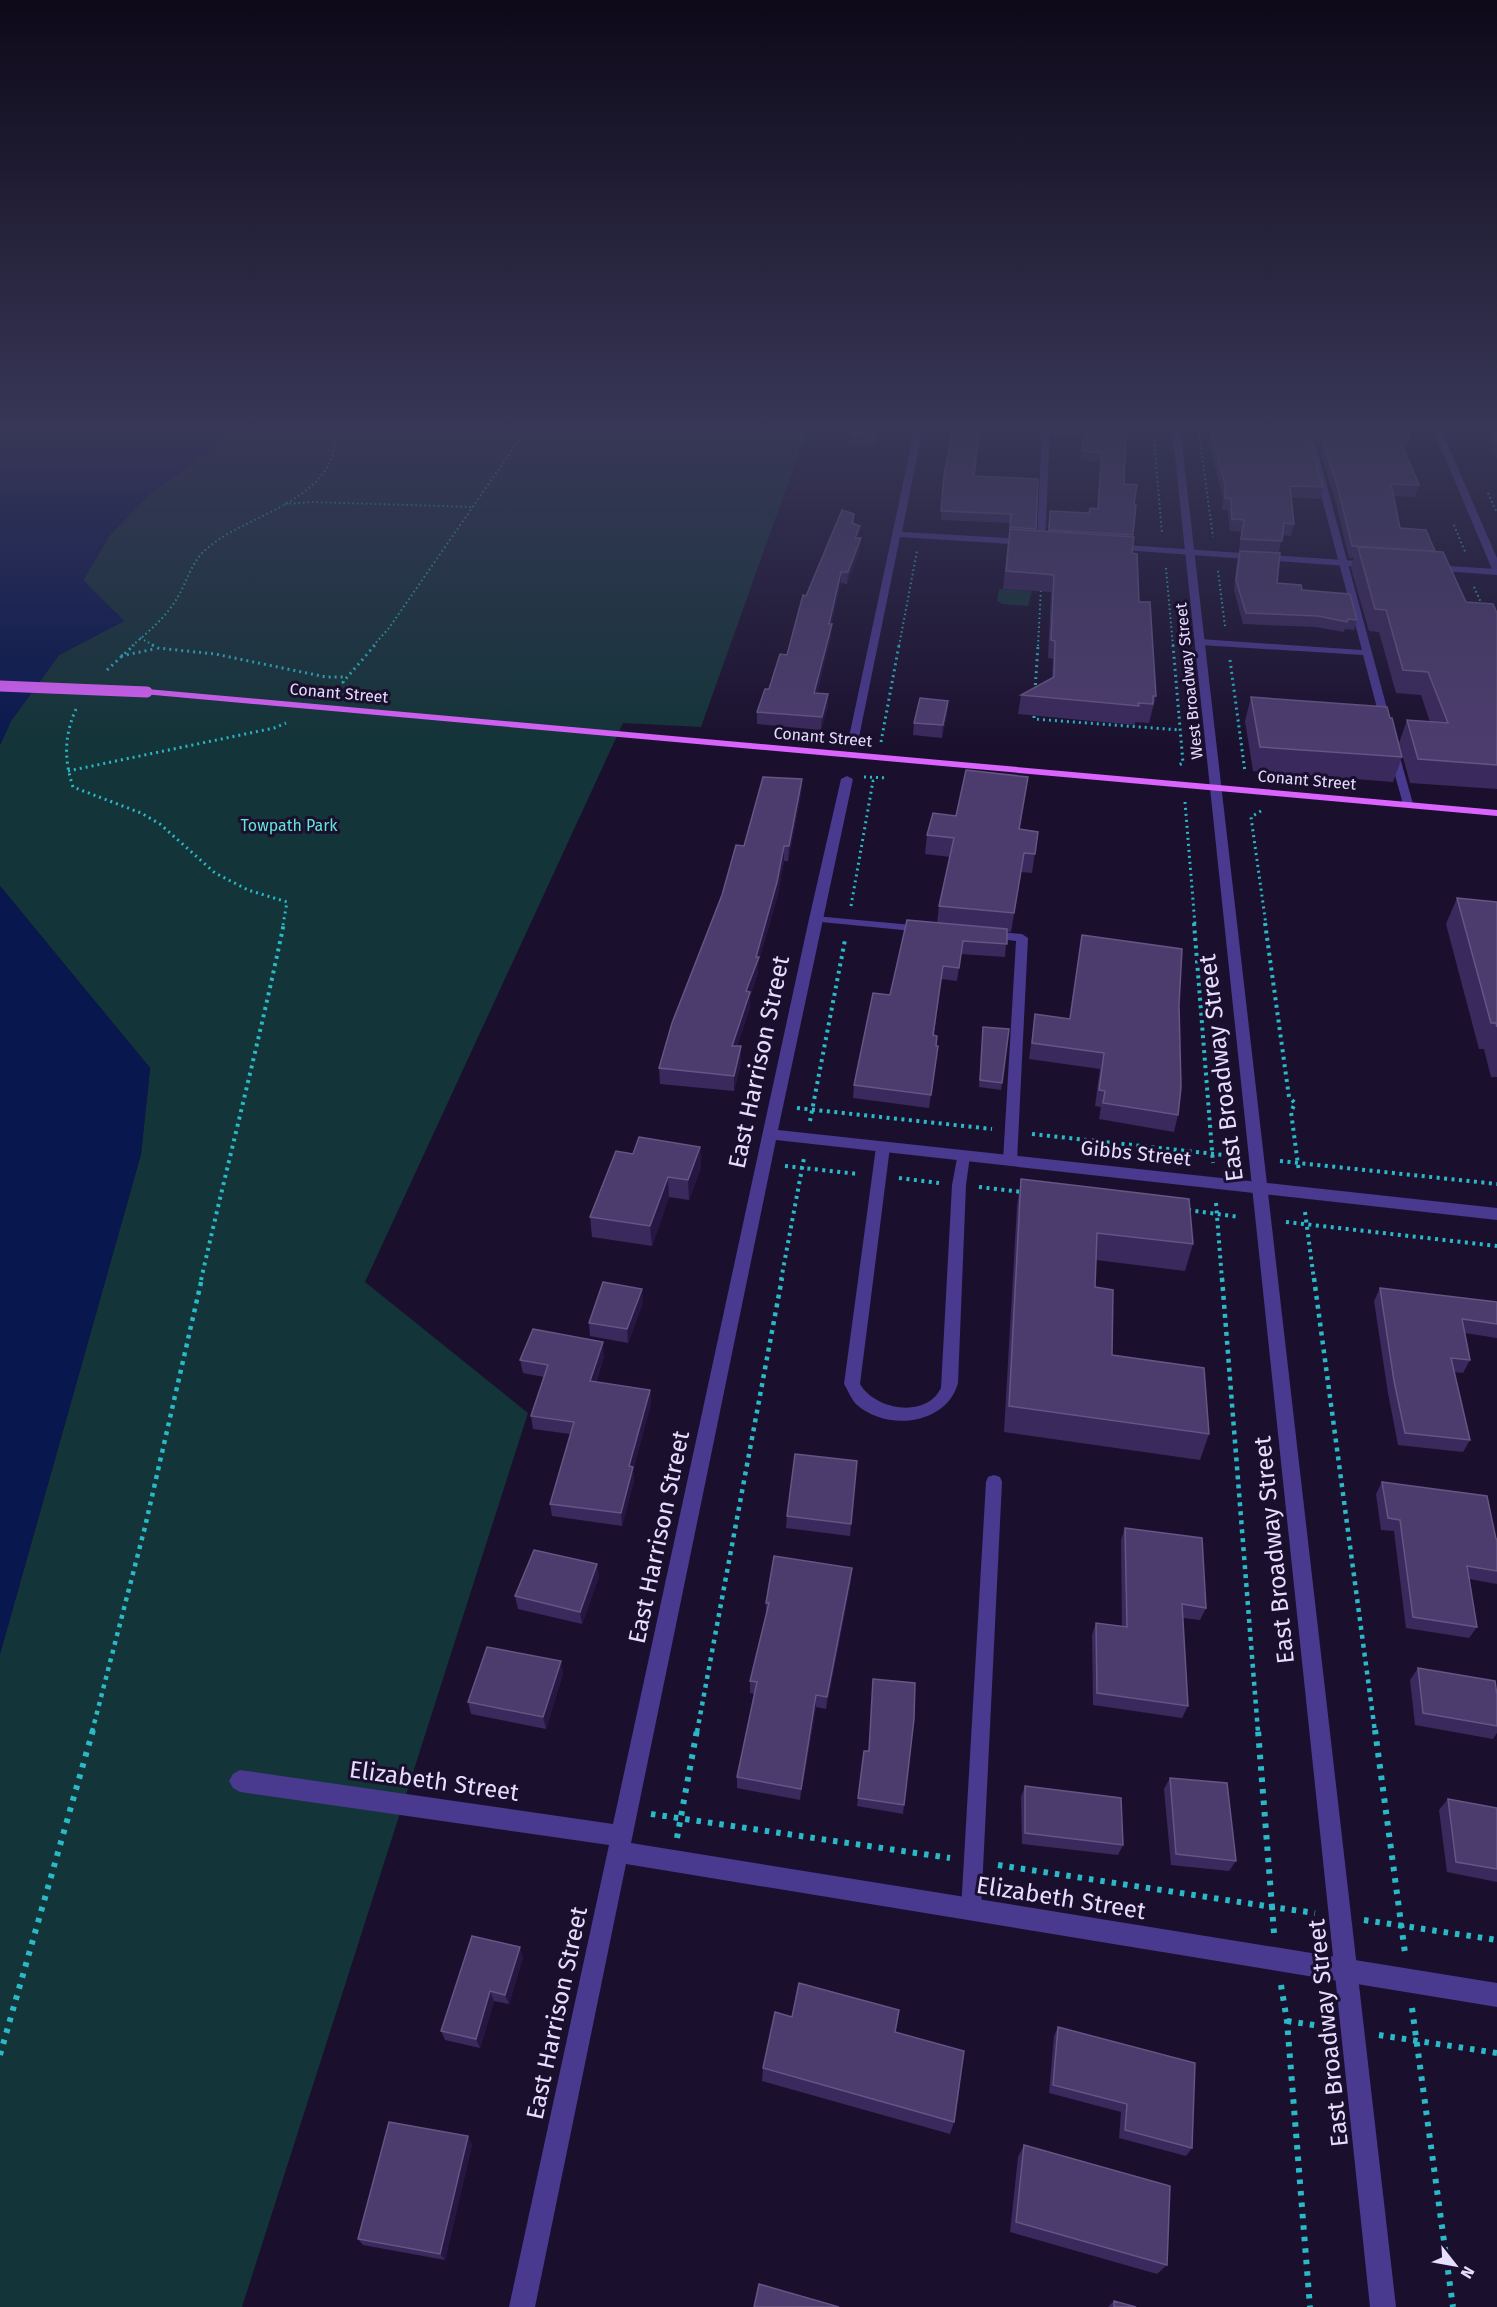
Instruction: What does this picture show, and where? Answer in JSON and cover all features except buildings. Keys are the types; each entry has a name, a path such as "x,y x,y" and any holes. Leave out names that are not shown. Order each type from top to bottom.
{"main road":[{"name":"Conant Street","path":"0,686 147,692 1497,813"}],"street":[{"path":"854,737 897,535"},
{"path":"912,535 1052,543"},
{"name":"West Broadway Street","path":"1189,535 1215,789"},
{"path":"1424,568 1497,570 1482,535"},
{"path":"1096,546 1389,566"},
{"name":"East Harrison Street","path":"522,2307 815,919 847,779"},
{"name":"East Broadway Street","path":"1215,789 1383,2307"},
{"name":"Gibbs Street","path":"770,1134 1497,1214"},
{"name":"Elizabeth Street","path":"240,1780 619,1844 674,1862 1497,1995"}],"lane":[{"path":"1041,535 1041,543"},
{"path":"1335,535 1408,804"},
{"path":"1200,642 1367,653"},
{"path":"815,919 941,930"},
{"path":"976,933 1022,938 1010,1161"},
{"path":"883,1147 877,1176 852,1384 860,1399 874,1408 898,1414 928,1410 945,1397 950,1383 959,1185 963,1156"},
{"path":"971,1910 994,1482"}],"path":[{"path":"100,678 175,602 187,573 204,551 227,535"},
{"path":"360,693 353,692 343,682 389,628 453,535"},
{"path":"885,744 881,738 919,535"},
{"path":"1162,535 1162,540 1190,542"},
{"path":"1212,535 1245,772"},
{"path":"1458,535 1485,612"},
{"path":"1165,562 1183,764 1174,766"},
{"path":"1035,696 1041,578"},
{"path":"140,638 158,648"},
{"path":"120,656 158,648 215,654 326,677 347,677"},
{"path":"0,2055 95,1722 145,1527 237,1122 264,1020 287,906 287,902 283,900 248,890 215,873 150,818 73,788 67,771 67,733 69,722 78,705"},
{"path":"1035,707 1034,719 1180,730"},
{"path":"67,771 274,728 289,722"},
{"path":"674,1862 873,781 877,779"},
{"path":"1249,791 1261,812 1251,817 1289,1096 1295,1103 1291,1112 1453,2307"},
{"path":"1185,805 1276,1960 1287,2021 1310,2307"},
{"path":"776,1107 1497,1184"},
{"path":"764,1164 1030,1193"},
{"path":"1182,1210 1497,1246"},
{"path":"627,1810 1272,1907"},
{"path":"1401,1926 1497,1940"},
{"path":"1287,2021 1497,2053"}],"green space":[{"name":"Towpath Park","path":"110,535 770,535 701,727 623,723 365,1282 528,1413 242,2307 0,2307 0,1654 141,1154 150,1068 0,886 0,745 11,721 59,655 124,621 83,580"},
{"path":"999,589 1032,591 1028,606 1003,604 997,601"}],"shaded area":[{"path":"0,535 110,535 83,580 124,621 59,655 11,721 0,745"},
{"path":"0,886 150,1068 141,1154 0,1654"}]}
